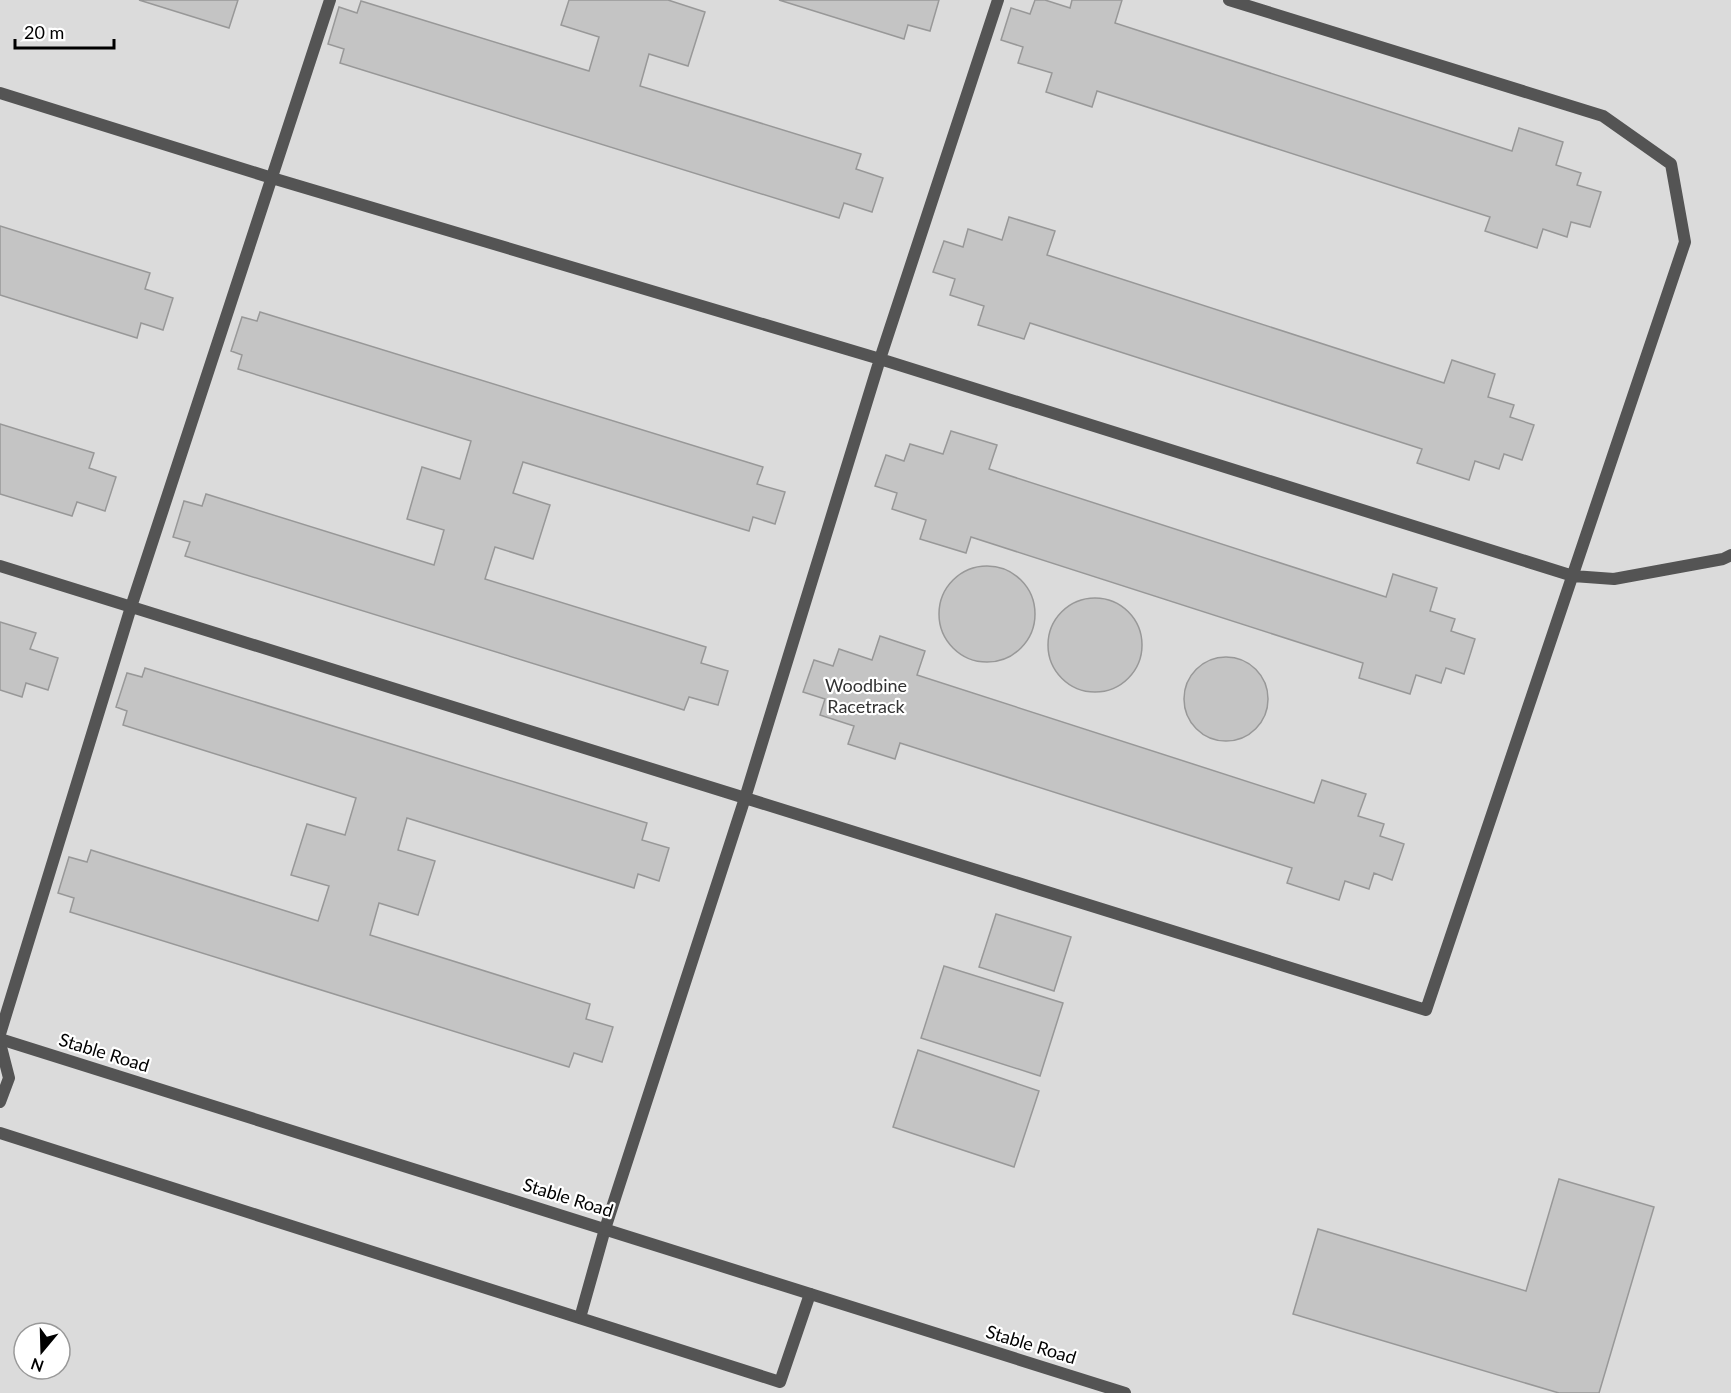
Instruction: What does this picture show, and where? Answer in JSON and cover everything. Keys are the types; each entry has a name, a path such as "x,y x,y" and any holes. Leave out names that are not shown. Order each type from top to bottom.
{"street":[{"path":"0,1034 131,607 330,0"},
{"path":"580,1318 605,1229 745,798 880,359 998,0"},
{"path":"0,566 1426,1010 1684,242 1671,164 1603,116 1228,0"},
{"path":"0,93 272,178 880,359 1573,576 1614,579 1723,559 1731,555"},
{"path":"0,1041 9,1078 0,1102"},
{"name":"Stable Road","path":"0,1041 1125,1393"},
{"path":"0,1133 780,1382 810,1294"}],"green space":[{"name":"Woodbine Racetrack","path":"0,0 1731,0 1731,1393 0,1393"}],"building":[{"path":"139,0 238,0 229,28"},
{"path":"569,0 668,0 705,12 688,66 649,54 640,86 861,154 856,169 883,178 872,212 844,203 839,218 340,63 344,49 328,44 339,7 357,13 361,1 589,71 599,37 561,25"},
{"path":"779,0 939,0 930,31 908,25 904,39"},
{"path":"1035,0 1045,0 1070,8 1072,0 1122,0 1115,23 1512,151 1519,128 1563,142 1556,165 1581,173 1577,185 1601,192 1590,227 1571,222 1567,237 1543,229 1537,248 1485,231 1490,217 1097,91 1092,107 1046,92 1052,73 1018,63 1023,47 1001,40 1011,8 1030,14"},
{"path":"1009,217 1055,231 1047,255 1444,383 1452,360 1495,374 1488,397 1514,405 1510,417 1534,425 1522,460 1504,454 1499,469 1475,461 1469,480 1417,463 1422,449 1030,323 1024,339 978,325 984,306 950,295 955,279 933,272 944,241 963,247 968,229 1002,240"},
{"path":"0,226 150,273 145,289 173,298 163,330 141,323 137,338 0,295"},
{"path":"260,312 763,467 757,484 785,492 775,524 753,517 749,531 523,462 513,493 550,505 533,559 495,547 485,579 706,647 701,663 728,671 718,705 689,697 684,710 185,556 190,542 173,537 184,501 202,506 206,494 434,565 444,530 407,519 422,467 460,479 471,441 238,369 242,355 231,351 242,317 257,321"},
{"path":"0,424 94,453 89,468 116,477 105,511 77,502 72,516 0,494"},
{"path":"951,431 997,445 989,469 1386,597 1393,574 1437,588 1430,611 1455,619 1451,631 1475,639 1464,674 1446,668 1441,683 1416,675 1410,694 1359,678 1363,663 971,537 966,553 920,539 926,520 892,509 897,493 875,486 886,455 904,461 910,444 943,454"},
{"path":"987,566 1005,570 1021,580 1031,596 1035,614 1031,632 1021,648 1005,658 987,662 969,658 953,648 943,632 939,614 943,596 953,580 969,570"},
{"path":"1095,598 1113,601 1129,611 1139,627 1142,645 1139,663 1129,679 1113,689 1095,692 1077,689 1061,679 1051,663 1048,645 1051,627 1061,611 1077,601"},
{"path":"0,622 36,633 30,649 58,658 48,690 26,683 22,697 0,690"},
{"path":"880,636 925,651 917,675 1314,803 1322,780 1366,794 1358,816 1384,824 1380,836 1404,844 1392,880 1374,873 1369,889 1345,881 1339,900 1287,883 1292,868 900,743 895,759 848,744 854,726 820,715 825,699 803,692 814,660 833,666 839,649 872,660"},
{"path":"1226,657 1242,660 1256,669 1265,683 1268,699 1265,715 1256,729 1242,738 1226,741 1210,738 1196,729 1187,715 1184,699 1187,683 1196,669 1210,660"},
{"path":"145,668 647,823 642,840 669,848 659,881 638,874 634,888 407,818 398,850 435,861 418,915 379,903 370,935 590,1004 586,1019 613,1027 602,1062 574,1053 569,1067 70,912 74,898 58,893 69,857 87,862 91,850 318,921 329,886 291,875 307,824 345,835 356,798 123,725 127,711 116,707 127,673 142,677"},
{"path":"996,914 1071,937 1054,991 979,967"},
{"path":"944,966 1063,1003 1040,1076 921,1038"},
{"path":"918,1050 1039,1091 1014,1167 893,1127"},
{"path":"1559,1179 1654,1207 1599,1393 1559,1393 1293,1314 1318,1229 1526,1291"}]}
